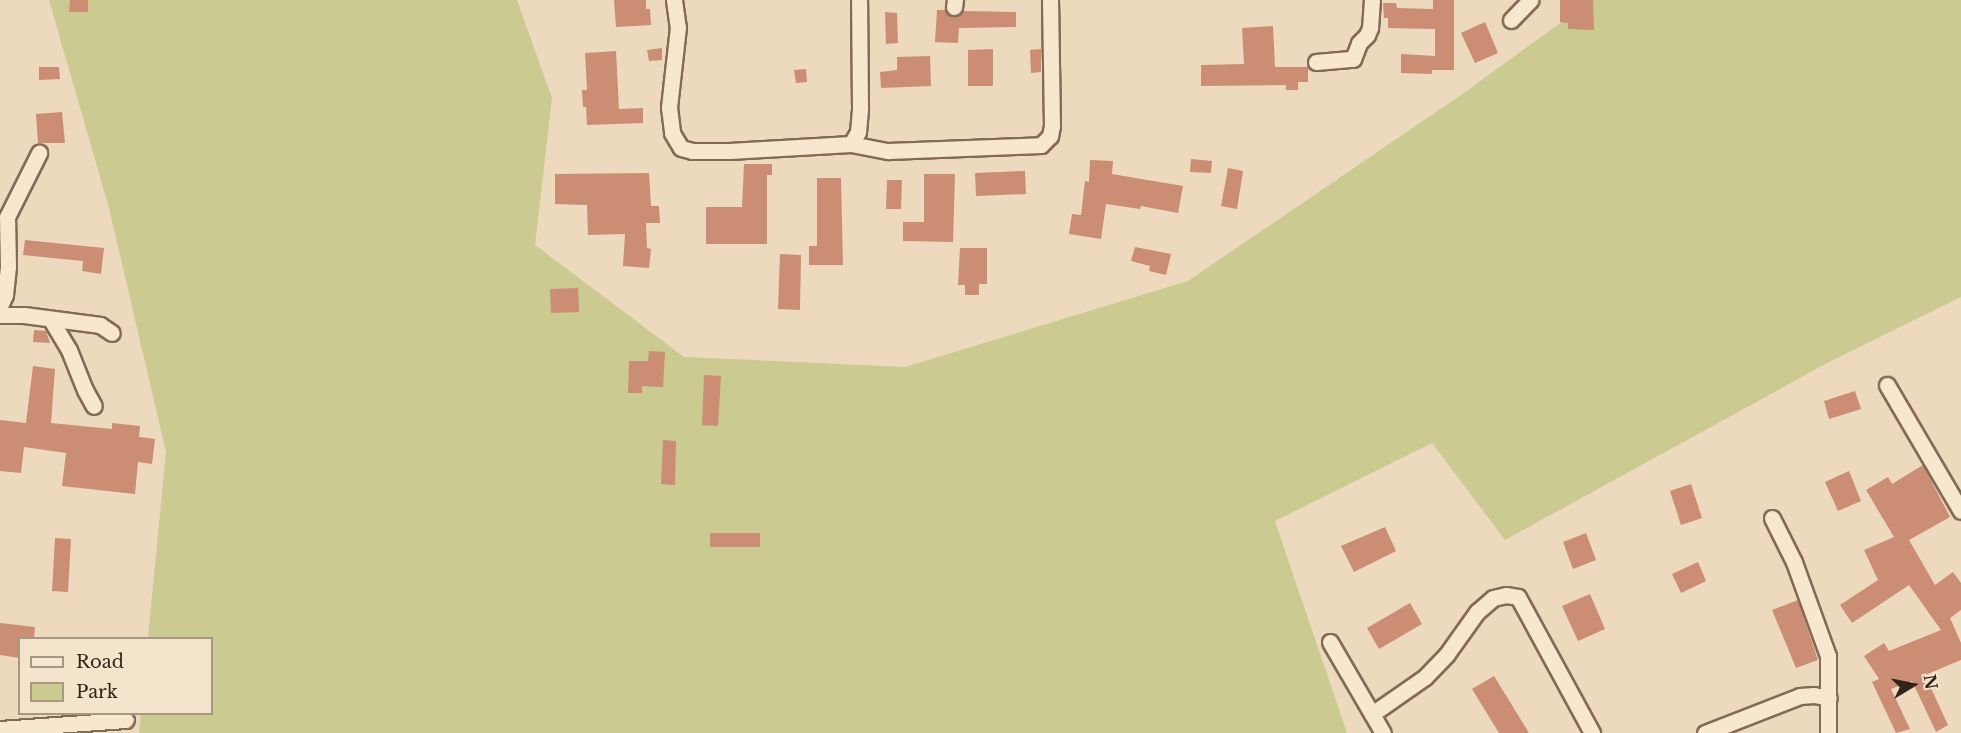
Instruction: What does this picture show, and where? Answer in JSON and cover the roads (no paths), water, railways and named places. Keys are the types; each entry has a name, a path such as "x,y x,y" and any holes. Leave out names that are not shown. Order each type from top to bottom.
{"street":[{"path":"674,0 678,27 669,107 672,133 681,148 692,151 729,152 851,144 888,151 1041,145 1050,136 1052,126 1050,0"},
{"path":"851,144 858,132 860,107 859,0"},
{"path":"1316,62 1353,59 1359,43 1370,28 1372,0"},
{"path":"1511,21 1530,0"},
{"path":"0,306 5,295 8,267 7,217 39,153"},
{"path":"0,315 24,315 100,325 112,333"},
{"path":"51,320 69,350 94,406"},
{"path":"1887,385 1961,511"},
{"path":"1772,518 1794,562 1828,656 1828,733"},
{"path":"1372,714 1425,677 1447,654 1477,612 1493,598 1506,595 1518,597 1592,733"},
{"path":"1330,642 1383,733"},
{"path":"1705,733 1800,696 1814,694 1828,698"},
{"path":"0,729 126,720"}]}
